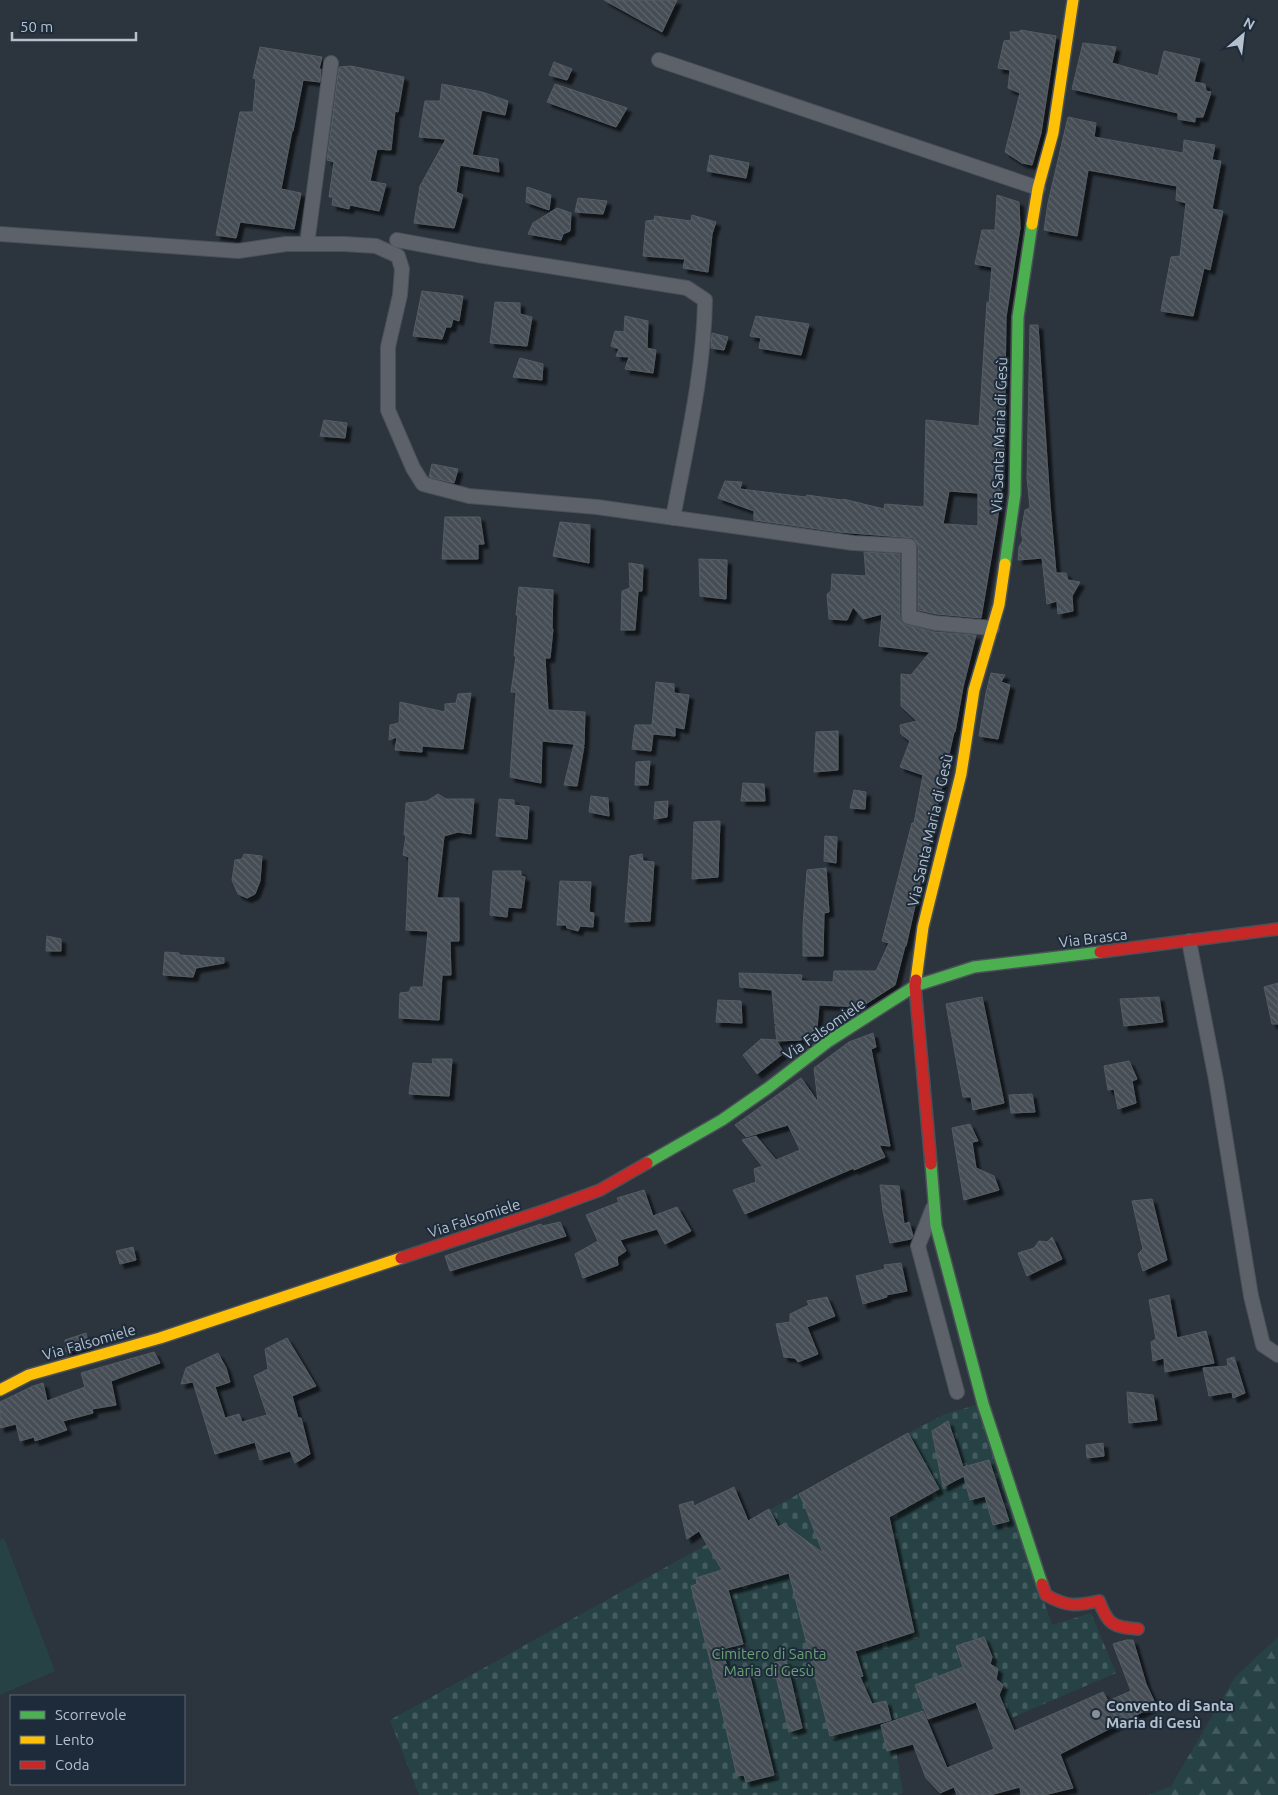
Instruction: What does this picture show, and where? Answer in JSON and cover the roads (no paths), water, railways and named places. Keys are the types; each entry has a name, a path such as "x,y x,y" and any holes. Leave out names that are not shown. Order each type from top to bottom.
{"street":[{"name":"Via Santa Maria di Gesù","path":"1073,0 1053,133 1038,188 1018,317 1014,494 999,605 974,690 961,774 923,927 914,986 936,1226 983,1404 1046,1595 1061,1604 1076,1607 1099,1601 1106,1618 1114,1627 1138,1629"},
{"path":"659,60 1038,188"},
{"path":"307,244 331,63"},
{"path":"0,234 238,251 286,244 376,246 398,256 402,269 400,295 388,347 388,410 413,468 423,484 469,496 597,507 853,543 909,546 909,617 935,623 992,628"},
{"path":"397,240 478,255 688,288 705,300 705,323 696,389 673,518"},
{"name":"Via Brasca","path":"914,986 974,967 1278,929"},
{"path":"1190,941 1216,1080 1251,1296 1263,1345 1278,1355"},
{"name":"Via Falsomiele","path":"0,1390 29,1375 160,1338 546,1210 600,1190 722,1120 768,1088 829,1041 914,986"},
{"path":"934,1205 918,1246 957,1392"}],"place":[{"name":"Convento di Santa Maria di Gesù","path":"1096,1714"}],"park label":[{"name":"Cimitero di Santa Maria di Gesù","path":"769,1662"}]}
